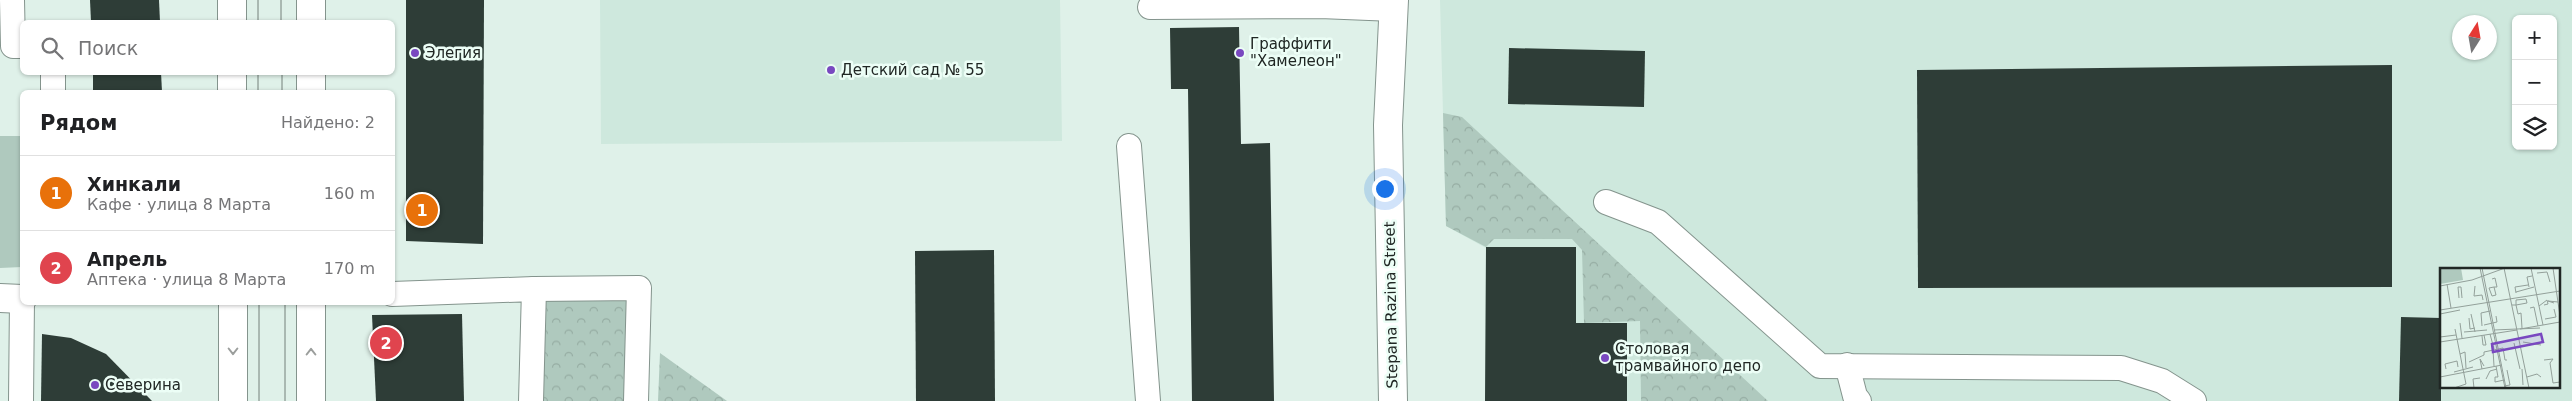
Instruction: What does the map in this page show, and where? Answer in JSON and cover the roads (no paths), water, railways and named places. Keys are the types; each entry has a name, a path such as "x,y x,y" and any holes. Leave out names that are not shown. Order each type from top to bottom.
{"street":[{"path":"232,0 232,20"},
{"path":"311,0 311,20"},
{"name":"Stepana Razina Street","path":"1393,401 1388,125 1394,4"},
{"path":"232,75 232,90"},
{"path":"311,75 311,90"},
{"path":"0,298 20,298"},
{"path":"233,305 233,401"},
{"path":"311,305 311,401"}],"lane":[{"path":"12,0 13,46 20,46"},
{"path":"1150,7 1394,4"},
{"path":"53,75 53,90"},
{"path":"1129,146 1148,401"},
{"path":"1606,202 1658,222 1820,366 2121,368 2162,381 2194,401"},
{"path":"395,294 639,288 636,401"},
{"path":"531,401 534,290"},
{"path":"20,401 22,305"},
{"path":"1847,365 1855,396 1859,401"}],"tram line":[{"path":"258,0 258,20"},
{"path":"281,0 281,20"},
{"path":"258,75 258,90"},
{"path":"282,75 282,90"},
{"path":"259,305 259,401"},
{"path":"285,305 285,401"}],"place":[{"name":"Элегия","path":"415,53"},
{"name":"Граффити \"Хамелеон\"","path":"1240,53"},
{"name":"Детский сад № 55","path":"831,70"},
{"name":"Хинкали","path":"422,210"},
{"name":"Апрель","path":"386,343"},
{"name":"Столовая трамвайного депо","path":"1605,358"},
{"name":"Северина","path":"95,385"}]}
